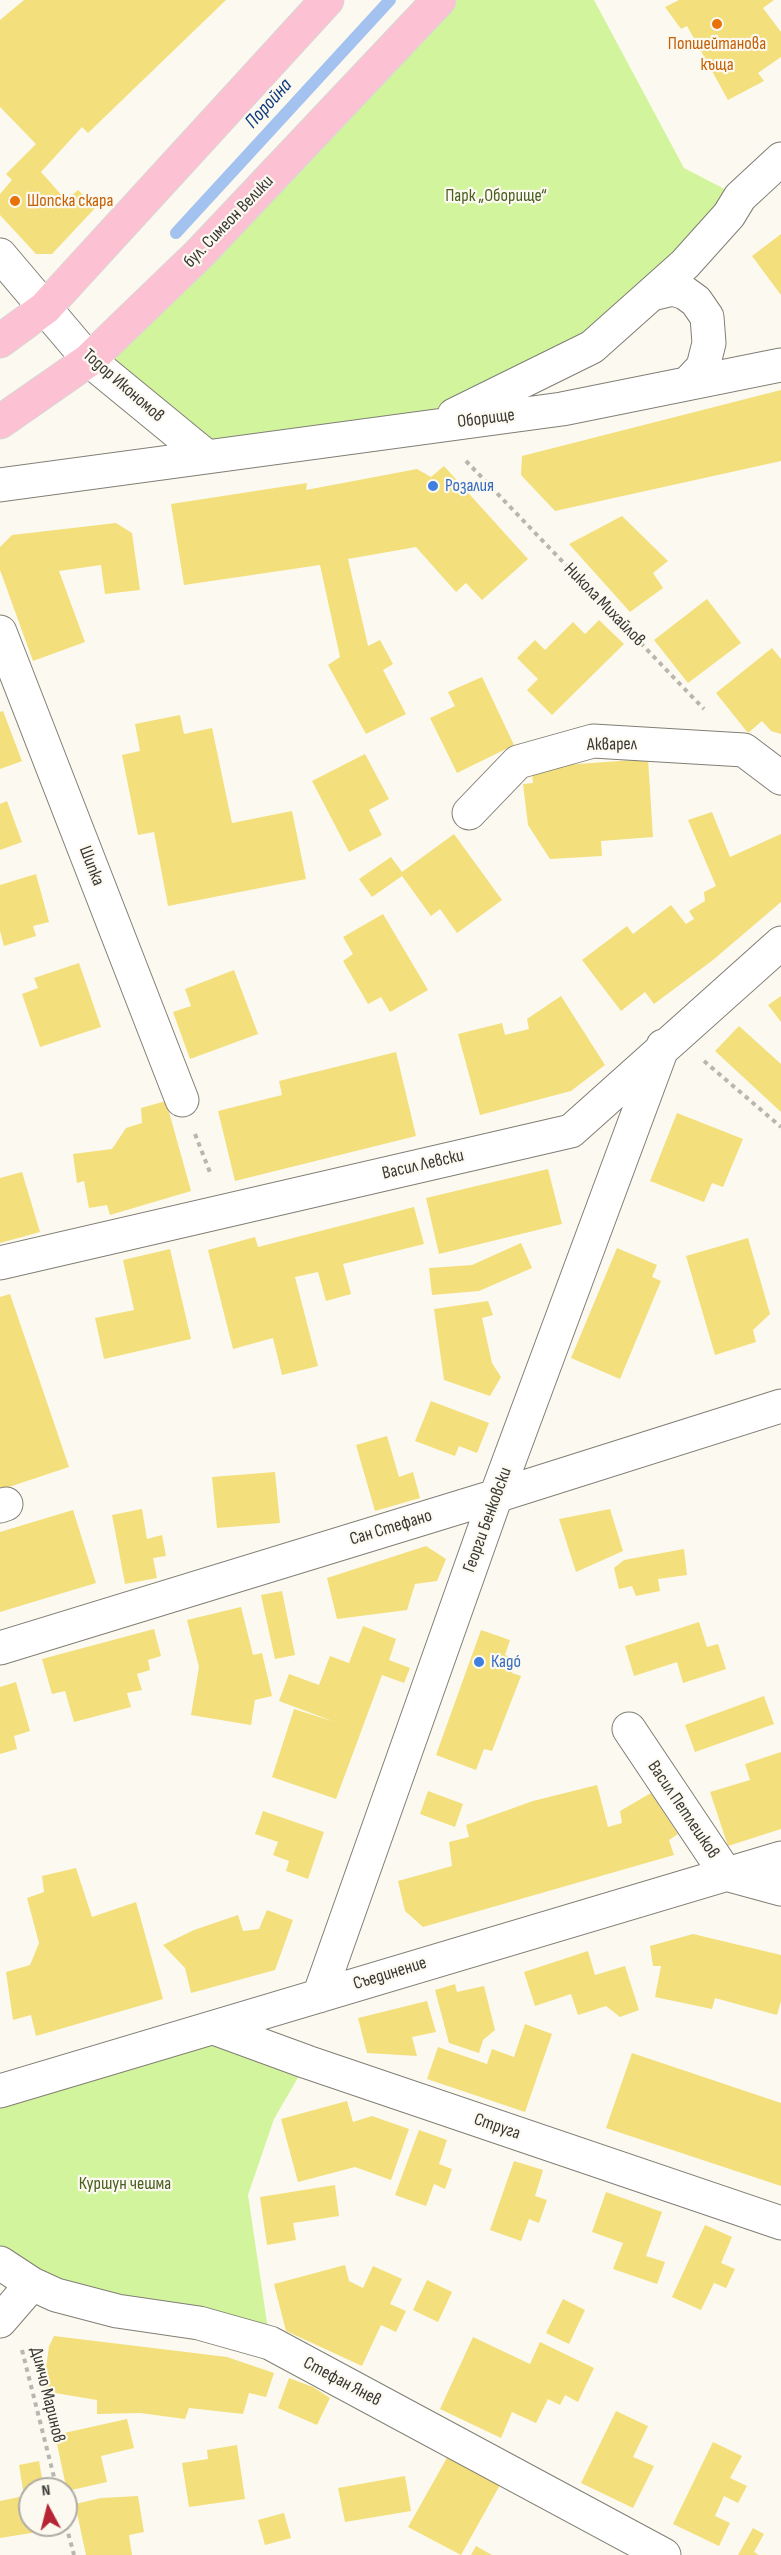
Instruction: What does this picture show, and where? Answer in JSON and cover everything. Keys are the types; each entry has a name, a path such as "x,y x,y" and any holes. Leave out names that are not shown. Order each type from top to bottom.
{"main road":[{"path":"0,341 45,308 327,0"},
{"name":"бул. Симеон Велики","path":"0,422 89,360 200,253 439,0"}],"street":[{"path":"432,426 592,346 685,264 729,215 740,197 781,159"},
{"name":"Тодор Икономов","path":"0,255 89,360 206,456"},
{"path":"652,294 673,290 685,293 696,301 706,317 709,343 703,367 687,384"},
{"name":"Оборище","path":"206,456 562,409 772,367"},
{"path":"0,485 206,456"},
{"name":"Шипка","path":"0,632 182,1100"},
{"name":"Акварел","path":"469,813 518,762 593,741 744,750"},
{"path":"744,750 781,778"},
{"name":"Васил Левски","path":"0,1263 571,1131 781,943"},
{"name":"Георги Бенковски","path":"319,1995 496,1496 670,1041"},
{"name":"Сан Стефано","path":"0,1648 781,1406"},
{"name":"Васил Петлешков","path":"629,1729 726,1874 781,1889"},
{"name":"Съединение","path":"0,2091 781,1858"},
{"name":"Струга","path":"214,2028 318,2066 781,2223"},
{"name":"Стефан Янев","path":"0,2263 32,2284 56,2295 117,2311 199,2323 270,2343 664,2555"},
{"path":"5,2315 32,2284"}],"path":[{"name":"Никола Михайлов","path":"432,426 744,750"},
{"path":"670,1041 781,1127"},
{"path":"182,1100 225,1211"},
{"name":"Димчо Маринов","path":"5,2315 53,2477"},
{"path":"69,2537 74,2555"}],"green space":[{"name":"Парк „Оборище“","path":"439,0 594,0 684,168 740,197 652,294 432,426 206,456 89,360"},
{"name":"Куршун чешма","path":"214,2028 307,2062 274,2119 248,2195 270,2343 0,2263 0,2091"}],"building":[{"path":"24,0 226,0 88,133 82,127 41,172 66,200 78,190 96,207 52,254 36,254 0,215 0,194 12,180 6,174 36,144 0,107 0,20"},
{"path":"679,0 774,0 763,8 781,32 781,57 758,73 764,81 728,100 687,26 681,29 665,7"},
{"path":"781,234 781,295 752,256"},
{"path":"781,390 781,461 555,511 521,475 522,456"},
{"path":"444,466 528,559 482,600 466,583 456,592 416,547 348,559 368,646 380,640 393,664 383,670 406,714 366,734 328,665 340,657 320,565 184,585 171,504 307,483 306,490 417,469 431,477"},
{"path":"622,516 668,561 653,573 663,588 630,612 569,544"},
{"path":"116,523 132,533 140,590 105,594 101,565 59,571 85,642 33,661 0,570 0,547 12,535"},
{"path":"707,599 741,643 688,683 654,640"},
{"path":"599,620 624,644 552,715 527,690 538,679 517,658 535,640 545,650 573,622 585,634"},
{"path":"772,648 781,659 781,734 771,731 762,721 748,733 716,693"},
{"path":"482,677 514,745 457,773 430,718 455,706 448,692"},
{"path":"3,711 22,761 0,769 0,712"},
{"path":"180,715 184,734 212,728 232,823 292,811 306,879 168,906 154,832 138,835 122,755 140,751 135,724"},
{"path":"365,754 389,799 369,810 382,835 349,852 312,781"},
{"path":"648,759 653,837 601,841 602,856 550,859 528,825 523,784 533,783 532,774 550,766"},
{"path":"7,801 22,842 0,850 0,804"},
{"path":"712,812 730,857 781,834 781,902 713,960 654,1004 645,992 621,1011 582,960 627,926 633,934 671,905 686,924 694,919 689,911 705,901 704,892 716,886 688,820"},
{"path":"454,834 502,900 457,933 440,909 431,916 402,876 372,897 359,879 391,857 402,872"},
{"path":"36,874 49,922 33,926 36,936 4,946 0,931 0,885"},
{"path":"383,914 428,990 390,1012 381,997 368,1004 343,961 353,954 343,937"},
{"path":"79,963 101,1027 40,1047 22,994 38,988 34,978"},
{"path":"234,970 258,1034 190,1059 173,1012 191,1006 185,989"},
{"path":"561,996 605,1065 571,1091 480,1115 458,1034 502,1023 505,1035 529,1029 527,1019"},
{"path":"781,996 781,1022 768,1005"},
{"path":"739,1026 781,1064 781,1112 715,1051"},
{"path":"396,1052 416,1136 235,1181 218,1111 282,1095 279,1081"},
{"path":"166,1101 191,1191 110,1215 107,1205 89,1208 84,1181 77,1183 73,1154 112,1149 126,1128 142,1123 141,1108"},
{"path":"677,1113 743,1139 723,1187 712,1183 704,1202 650,1181"},
{"path":"548,1169 562,1224 439,1254 426,1198"},
{"path":"22,1172 40,1232 0,1243 0,1178"},
{"path":"414,1207 424,1244 343,1264 351,1294 326,1301 318,1272 295,1277 318,1366 282,1375 273,1338 233,1349 208,1250 255,1237 258,1247"},
{"path":"748,1238 770,1314 753,1330 756,1342 715,1355 686,1256"},
{"path":"521,1243 532,1268 479,1291 432,1295 429,1268 472,1265"},
{"path":"617,1248 657,1265 652,1277 661,1281 620,1379 571,1358"},
{"path":"170,1249 191,1339 104,1359 95,1318 134,1310 123,1260"},
{"path":"10,1294 69,1467 0,1490 0,1297"},
{"path":"488,1301 493,1315 482,1318 492,1363 501,1377 490,1396 444,1380 434,1309"},
{"path":"431,1401 489,1423 477,1453 459,1446 455,1456 415,1441"},
{"path":"387,1436 399,1477 413,1472 420,1498 375,1511 356,1445"},
{"path":"275,1472 280,1523 217,1528 212,1477"},
{"path":"142,1509 147,1539 162,1535 166,1556 153,1558 157,1578 125,1584 112,1515"},
{"path":"610,1509 623,1551 576,1572 559,1519"},
{"path":"73,1510 96,1583 0,1612 0,1532"},
{"path":"426,1546 446,1559 437,1581 415,1584 407,1610 337,1619 327,1578"},
{"path":"684,1549 687,1575 658,1579 660,1591 636,1596 632,1586 619,1589 614,1568 624,1560"},
{"path":"282,1591 295,1655 275,1659 261,1595"},
{"path":"241,1607 253,1655 262,1653 272,1696 255,1700 251,1725 191,1715 199,1667 187,1620"},
{"path":"699,1622 707,1647 718,1644 726,1669 683,1683 677,1662 634,1676 625,1646"},
{"path":"363,1626 396,1639 389,1660 410,1668 404,1683 382,1675 336,1799 272,1777 294,1709 335,1722 279,1701 289,1674 319,1685 330,1656 349,1663"},
{"path":"154,1629 161,1656 148,1660 150,1670 137,1674 142,1690 127,1693 131,1707 74,1722 65,1691 52,1694 42,1659"},
{"path":"481,1630 510,1640 505,1655 517,1659 512,1673 521,1676 492,1751 484,1749 476,1770 436,1755"},
{"path":"16,1682 30,1731 14,1736 17,1749 0,1754 0,1687"},
{"path":"764,1696 774,1724 695,1752 685,1725"},
{"path":"781,1752 781,1829 728,1846 710,1792 750,1780 745,1764"},
{"path":"597,1785 608,1827 622,1823 620,1811 651,1793 678,1834 669,1840 674,1855 423,1927 405,1911 398,1881 452,1866 449,1842 469,1837 466,1825 533,1801"},
{"path":"428,1791 463,1804 455,1827 420,1814"},
{"path":"263,1811 324,1832 308,1879 286,1871 289,1861 273,1855 278,1842 255,1834"},
{"path":"76,1868 92,1917 136,1902 163,1999 36,2036 31,2015 13,2020 6,1972 30,1965 39,1943 27,1898 44,1892 42,1876"},
{"path":"267,1910 293,1920 275,1970 191,1993 185,1968 163,1945 194,1930 238,1915 243,1931 259,1929"},
{"path":"693,1934 781,1955 781,2001 777,2015 715,1998 712,2009 655,1997 661,1966 653,1966 650,1946"},
{"path":"588,1951 595,1975 625,1966 639,2010 620,2017 606,2006 578,2015 571,1994 535,2006 524,1972"},
{"path":"455,1984 457,1992 484,1986 495,2030 483,2040 479,2053 449,2043 435,1990"},
{"path":"427,2001 436,2032 412,2037 417,2056 367,2053 358,2018"},
{"path":"525,2024 552,2034 525,2112 427,2079 438,2047 487,2064 492,2049 514,2057"},
{"path":"632,2053 781,2103 781,2186 606,2128"},
{"path":"347,2101 353,2122 372,2116 409,2129 391,2180 355,2167 298,2182 281,2119"},
{"path":"419,2130 447,2140 439,2164 452,2169 445,2189 434,2184 426,2206 395,2195"},
{"path":"514,2161 543,2170 535,2196 547,2200 539,2223 529,2219 521,2241 490,2230"},
{"path":"335,2185 339,2216 293,2223 296,2240 267,2245 260,2197"},
{"path":"606,2192 662,2212 646,2256 665,2262 657,2284 613,2269 623,2243 592,2232"},
{"path":"705,2225 732,2237 721,2263 735,2269 726,2288 714,2283 701,2310 672,2297"},
{"path":"345,2265 349,2281 363,2288 373,2266 402,2279 390,2304 406,2311 396,2332 381,2325 362,2366 286,2331 274,2284"},
{"path":"427,2280 452,2292 438,2322 413,2310"},
{"path":"563,2299 585,2310 569,2344 546,2333"},
{"path":"54,2336 227,2357 274,2373 266,2397 249,2393 243,2414 189,2408 185,2419 140,2413 97,2414 97,2400 43,2391 49,2346"},
{"path":"473,2337 530,2364 540,2342 594,2368 578,2402 565,2395 560,2405 548,2399 536,2423 512,2412 501,2438 440,2409"},
{"path":"289,2378 313,2387 330,2398 317,2425 278,2408"},
{"path":"616,2411 648,2426 633,2457 654,2466 633,2508 581,2483"},
{"path":"127,2419 134,2448 101,2456 107,2482 78,2489 78,2477 64,2477 55,2435"},
{"path":"713,2442 742,2456 730,2478 747,2486 738,2503 724,2496 715,2516 730,2523 719,2546 673,2524"},
{"path":"237,2445 245,2499 189,2507 182,2463 208,2459 207,2450"},
{"path":"448,2456 500,2485 461,2555 408,2527"},
{"path":"39,2461 42,2477 21,2477 19,2465"},
{"path":"405,2476 411,2511 345,2522 338,2488"},
{"path":"138,2496 144,2532 129,2535 132,2555 86,2555 78,2518 78,2503 101,2498"},
{"path":"18,2497 18,2535 0,2538 0,2501"},
{"path":"284,2513 291,2538 265,2545 258,2520"},
{"path":"753,2528 764,2534 754,2552 759,2555 738,2555"},
{"path":"476,2546 492,2555 471,2555"}],"waterway":[{"name":"Поройна","path":"176,233 390,0"}],"place":[{"name":"Попшейтанова къща","path":"717,24"},
{"name":"Шопска скара","path":"15,201"},
{"name":"Розалия","path":"433,486"},
{"name":"Кадó","path":"479,1662"}]}
